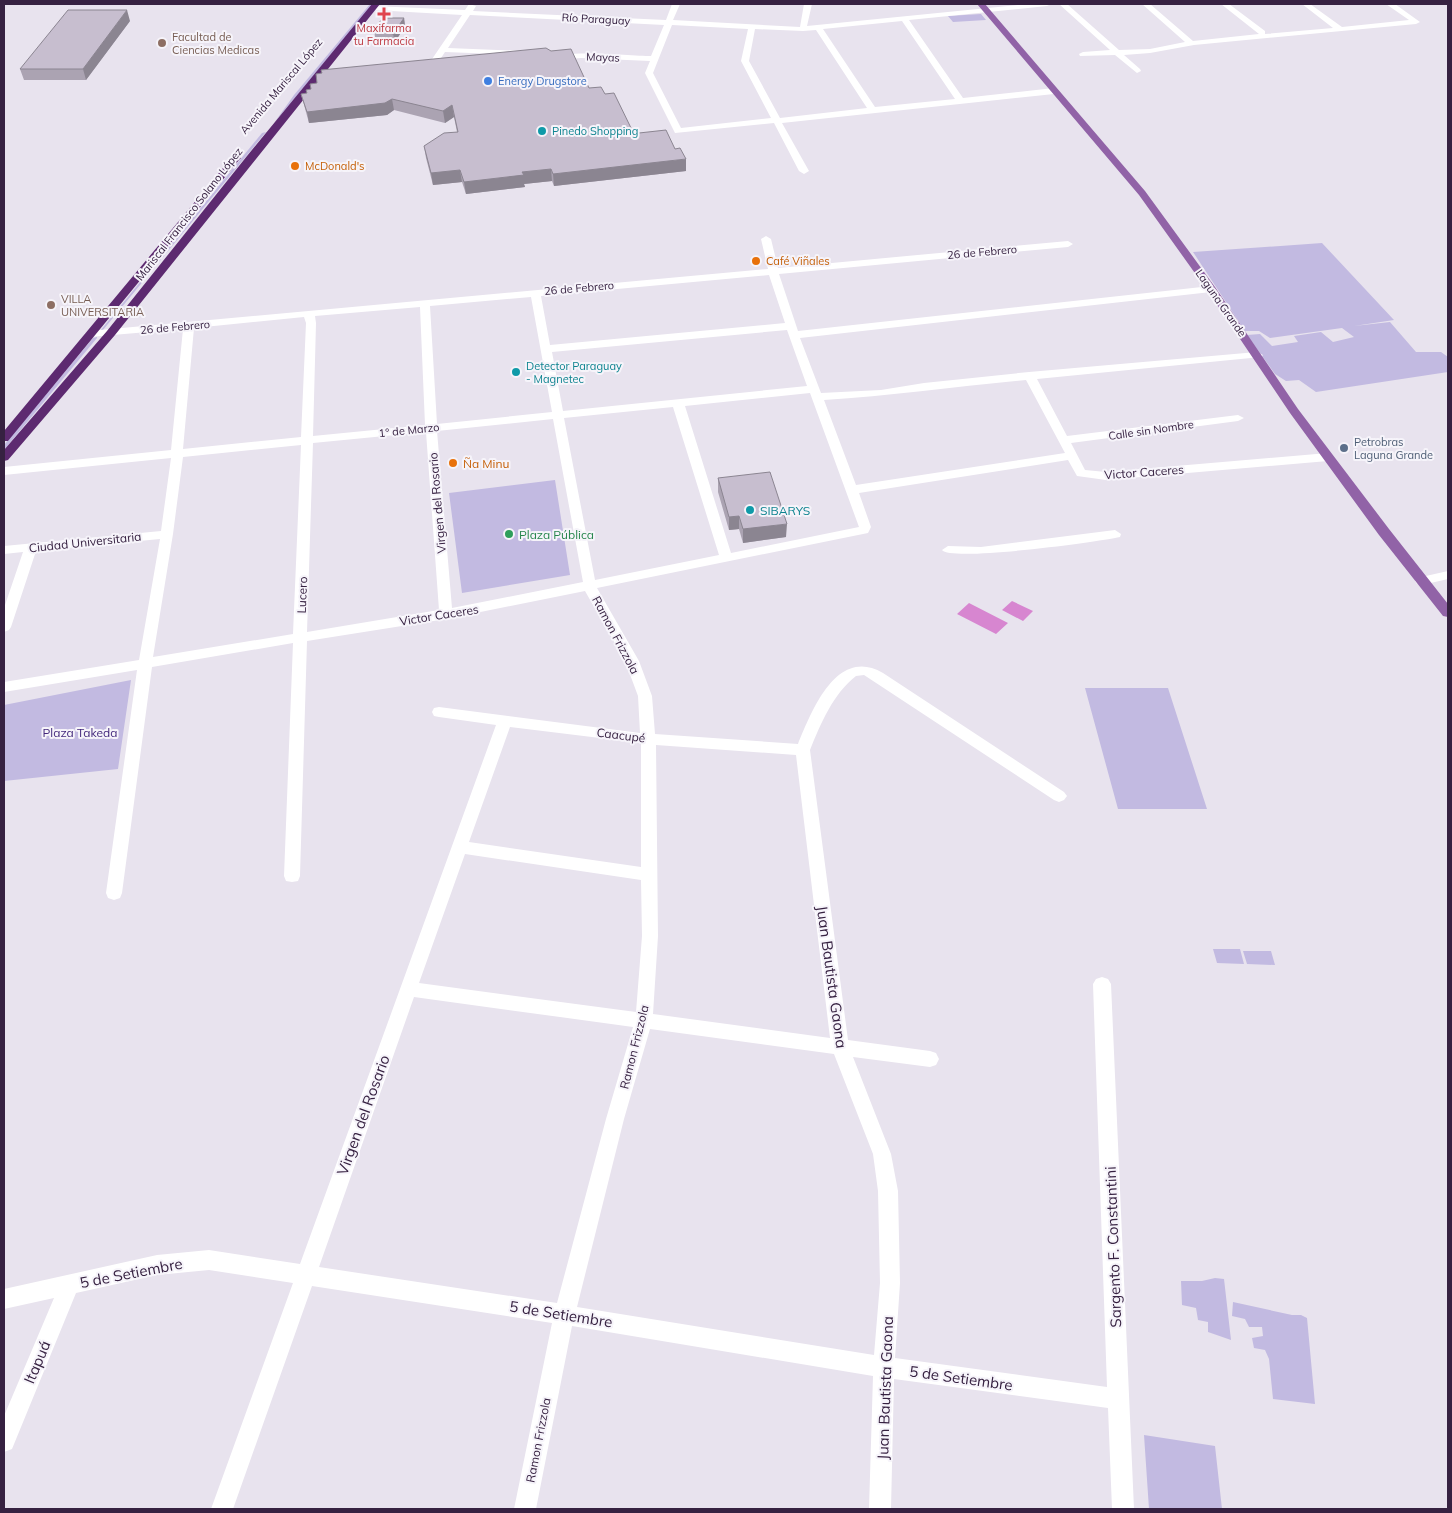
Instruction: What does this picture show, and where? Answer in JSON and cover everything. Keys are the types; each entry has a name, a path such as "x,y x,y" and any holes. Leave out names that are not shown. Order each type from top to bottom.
{"highway":[{"name":"Avenida Mariscal López","path":"298,85 372,5"},
{"name":"Mariscal Francisco Solano López","path":"4,457 111,333 372,5"},
{"name":"Avenida Mariscal López","path":"4,438 262,128"},
{"path":"258,148 277,129"}],"main road":[{"name":"Laguna Grande","path":"984,7 1142,193 1328,457 1422,581 1448,612"}],"street":[{"path":"404,5 458,8 464,4"},
{"path":"432,65 474,4"},
{"path":"676,4 649,73 678,131 778,122 1054,90"},
{"path":"803,29 808,4"},
{"name":"Río Paraguay","path":"372,5 467,13 819,29 984,7 1047,4"},
{"path":"1063,4 1137,71"},
{"path":"1146,4 1191,43"},
{"path":"1225,4 1262,34"},
{"path":"1306,4 1340,29"},
{"path":"1083,54 1115,51 1150,51 1191,43 1416,22 1390,4"},
{"path":"904,19 961,101"},
{"path":"752,27 745,61 804,171"},
{"path":"819,29 873,111"},
{"path":"442,50 533,53"},
{"name":"Mayas","path":"552,58 581,56 655,59"},
{"path":"766,239 773,270 793,330 851,490 1070,456 1064,440 1029,375"},
{"name":"26 de Febrero","path":"89,334 1068,244"},
{"path":"547,350 793,330 1211,289"},
{"name":"Ramon Frizzola","path":"525,1509 557,1345 566,1315 595,1192 642,1022 646,1001 650,936 648,739 645,696 632,661 590,587 535,292"},
{"name":"Virgen del Rosario","path":"425,302 431,427 446,614"},
{"name":"Lucero","path":"292,876 308,440 311,323 309,315"},
{"path":"114,893 145,665 167,534 177,454 189,325"},
{"name":"1° de Marzo","path":"4,471 678,403 815,393 881,393 924,386 1029,375 1257,356"},
{"path":"678,403 726,558"},
{"name":"Calle sin Nombre","path":"1064,440 1238,418"},
{"name":"Victor Caceres","path":"1070,456 1081,473 1093,476 1328,457"},
{"name":"Victor Caceres","path":"4,687 446,614 855,533 863,530 865,527 851,490"},
{"name":"Ciudad Universitaria","path":"4,550 167,534"},
{"path":"948,550 981,551 1115,534"},
{"path":"4,627 31,548"},
{"path":"1422,581 1448,575"},
{"name":"Juan Bautista Gaona","path":"880,1509 884,1367 890,1283 888,1191 882,1154 840,1047 803,750 812,726 841,680 853,670 859,670 875,675 888,683 1059,796"},
{"name":"Caacupé","path":"439,712 648,739 803,750"},
{"name":"Virgen del Rosario","path":"222,1509 505,721"},
{"path":"461,847 650,875"},
{"name":"Sargento F. Constantini","path":"1102,984 1124,1509"},
{"path":"408,989 642,1022 930,1059"},
{"name":"5 de Setiembre","path":"4,1299 158,1265 209,1260 566,1315 884,1367 1119,1399"},
{"name":"Itapuá","path":"4,1440 70,1284"}],"green space":[{"path":"370,4 373,4 274,123 294,95"},
{"path":"981,14 986,20 953,22 948,16"},
{"path":"266,132 103,330 100,331 262,133"},
{"path":"1322,243 1394,320 1354,326 1390,322 1416,352 1441,352 1448,357 1448,372 1316,392 1299,380 1286,381 1275,374 1247,335 1260,334 1272,346 1298,342 1294,336 1321,332 1333,342 1354,337 1342,328 1270,338 1259,331 1245,331 1193,252"},
{"path":"97,337 4,450 4,445 93,338"},
{"name":"Plaza Pública","path":"555,480 570,575 462,593 449,493"},
{"name":"Plaza Takeda","path":"131,680 118,769 4,781 4,705"},
{"path":"1085,688 1168,688 1207,809 1118,809"},
{"path":"1213,949 1240,949 1244,964 1217,963"},
{"path":"1243,951 1271,951 1275,965 1247,964"},
{"path":"1215,1278 1224,1279 1231,1340 1208,1332 1208,1322 1198,1320 1196,1308 1182,1305 1181,1281 1202,1281"},
{"path":"1233,1302 1292,1315 1301,1315 1307,1318 1315,1404 1273,1399 1269,1359 1265,1350 1254,1348 1252,1338 1263,1336 1262,1327 1249,1327 1245,1319 1232,1316"},
{"path":"1144,1435 1215,1446 1222,1509 1149,1509"}],"shaded area":[{"path":"1012,601 1033,611 1023,621 1002,610"},
{"path":"969,603 1008,623 996,634 957,614"}],"building":[{"path":"68,10 127,10 83,69 20,69"},
{"path":"383,18 404,18 393,34 374,29"},
{"name":"Pinedo Shopping","path":"546,48 551,51 571,49 589,88 601,87 605,94 614,93 632,130 637,129 639,133 666,130 675,149 680,148 686,159 553,174 551,169 522,172 524,175 464,182 460,170 431,173 424,146 444,133 458,132 452,105 443,111 392,99 385,103 307,112 301,94 307,93 306,90 311,89 310,84 317,83 316,74 322,73 321,70"},
{"name":"SIBARYS","path":"770,472 787,524 743,529 739,516 729,517 718,478"}],"place":[{"name":"Maxifarma tu Farmacia","path":"384,14"},
{"name":"Facultad de Ciencias Medicas","path":"162,43"},
{"name":"Energy Drugstore","path":"488,81"},
{"name":"Pinedo Shopping","path":"542,131"},
{"name":"McDonald's","path":"295,166"},
{"name":"Café Viñales","path":"756,261"},
{"name":"VILLA UNIVERSITARIA","path":"51,305"},
{"name":"Detector Paraguay - Magnetec","path":"516,372"},
{"name":"Petrobras Laguna Grande","path":"1344,448"},
{"name":"Ña Minu","path":"453,463"},
{"name":"SIBARYS","path":"750,510"},
{"name":"Plaza Pública","path":"509,534"}]}
